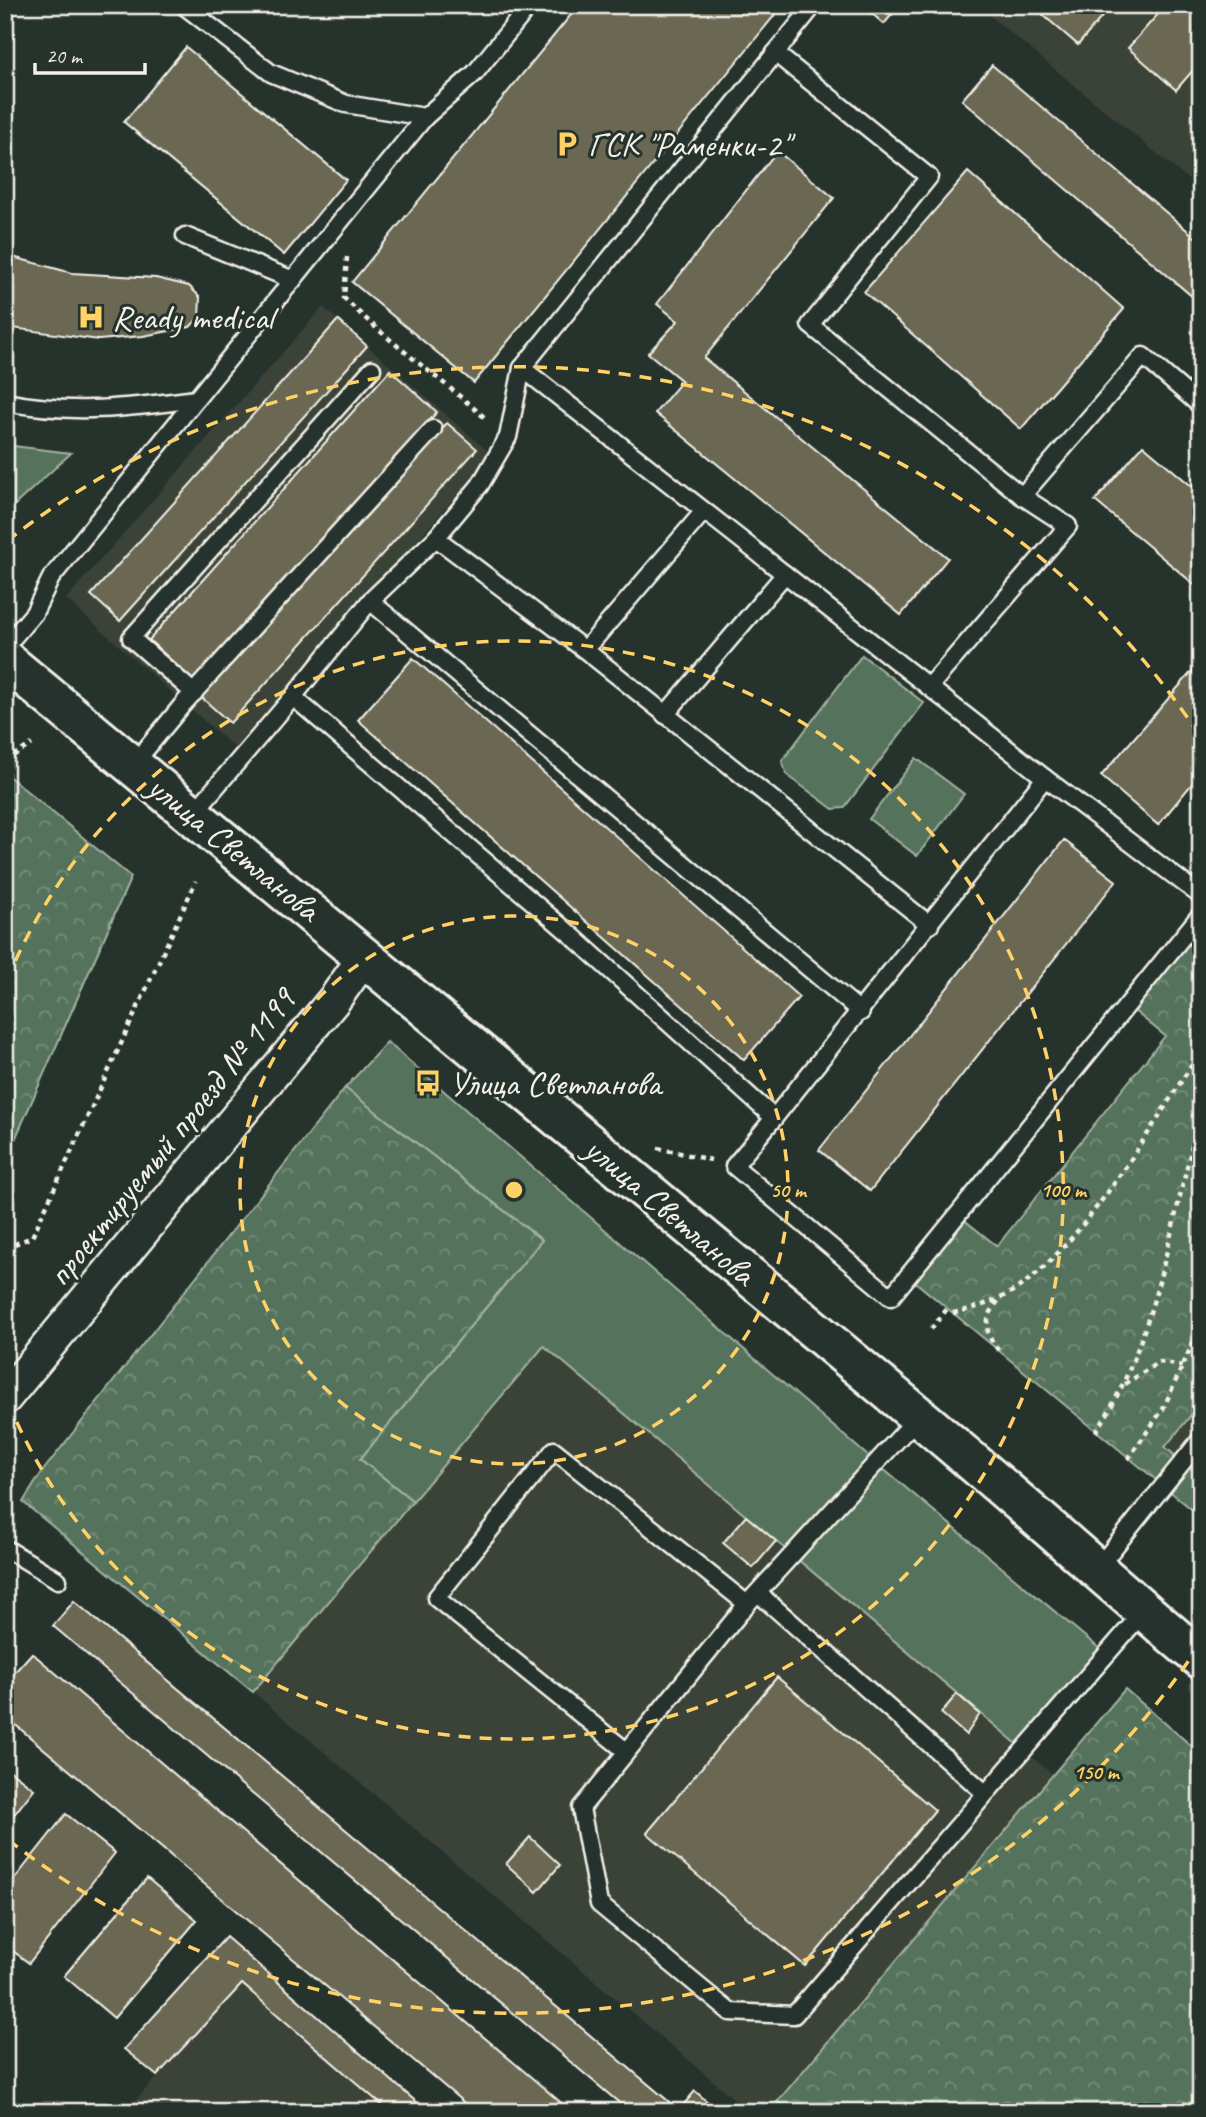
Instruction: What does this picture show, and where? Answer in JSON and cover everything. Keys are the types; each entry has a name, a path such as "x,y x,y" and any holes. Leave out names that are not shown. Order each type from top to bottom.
{"street":[{"name":"улица Светланова","path":"5,660 366,955 462,1039 919,1416 1201,1659"},
{"name":"проектируемый проезд № 1199","path":"5,1398 325,1010 366,955"}],"lane":[{"path":"183,5 271,73 346,104 425,117"},
{"path":"5,647 34,613 51,578 425,117 475,73 530,5"},
{"path":"192,815 293,697 370,601 436,538 480,485 508,437 522,368 814,5"},
{"path":"775,53 929,177 810,325 1022,496 1068,527 929,687"},
{"path":"185,236 293,280"},
{"path":"1022,496 1143,356 1201,406"},
{"path":"522,368 1045,778 1201,896"},
{"path":"194,693 131,638 372,369"},
{"path":"5,402 50,410 120,408 196,399"},
{"path":"133,765 194,693 433,429"},
{"path":"585,650 704,511"},
{"path":"436,538 585,650 930,925"},
{"path":"665,715 785,574"},
{"path":"370,601 861,1012"},
{"path":"293,697 569,933 774,1118"},
{"path":"1045,778 861,1012 734,1166 891,1297 1201,914"},
{"path":"919,1416 753,1599 581,1808 599,1904 730,2012 794,2015 1144,1611"},
{"path":"1096,1570 1201,1439"},
{"path":"626,1751 436,1598 554,1450 753,1599 985,1793"},
{"path":"5,1548 58,1580"}],"path":[{"path":"348,247 344,298 386,339 436,375 508,437"},
{"path":"5,807 7,759 32,744"},
{"path":"5,1248 32,1237 196,881"},
{"path":"953,1313 998,1300 1051,1262 1150,1131 1201,1051"},
{"path":"1096,1433 1124,1384 1145,1326 1201,1113"},
{"path":"654,1146 734,1166"},
{"path":"998,1300 985,1324 986,1332 999,1352"},
{"path":"931,1329 947,1309"},
{"path":"1128,1459 1163,1409 1201,1325"},
{"path":"1124,1384 1159,1362 1182,1366"}],"shaded area":[{"path":"977,5 1201,5 1201,190"},
{"path":"323,307 492,455 235,748 66,599"},
{"path":"544,1346 1052,1774 768,2112 750,2112 253,1692"},
{"path":"1201,1403 1201,1477 1165,1447"},
{"path":"242,1984 390,2112 125,2112"}],"green space":[{"path":"5,445 71,453 5,514"},
{"path":"862,655 924,703 844,808 833,809 787,775 782,761"},
{"path":"916,758 964,794 917,856 869,819"},
{"path":"6,774 131,877 5,1162 5,778"},
{"path":"1201,914 1201,1403 1165,1447 1201,1477 1201,1517 908,1276 958,1215 997,1246 1165,1036 1127,1005"},
{"path":"387,1042 876,1463 1106,1654 1023,1749 544,1346 413,1501 360,1459 542,1240 345,1088"},
{"path":"345,1088 542,1240 360,1459 413,1501 253,1692 23,1502 42,1472"},
{"path":"1125,1689 1201,1754 1201,2112 791,2112 777,2102"}],"building":[{"name":"ГСК \"Раменки-2\"","path":"579,5 783,5 474,383 352,282"},
{"path":"862,5 900,5 884,24"},
{"path":"1052,5 1112,5 1078,45 1043,15"},
{"path":"1166,5 1192,5 1201,12 1201,61 1176,90 1128,48"},
{"path":"186,47 346,180 284,255 124,122"},
{"path":"992,65 1201,242 1201,304 962,100"},
{"path":"777,151 834,198 704,358 948,558 901,615 655,413 682,381 648,353 678,321 657,304"},
{"path":"968,172 1124,309 1021,429 864,292"},
{"path":"5,255 72,273 156,278 189,286 200,297 199,318 190,327 143,336 99,340 5,327"},
{"path":"338,320 367,346 120,621 91,595"},
{"path":"390,370 437,412 195,682 149,640"},
{"path":"447,423 477,449 230,723 201,697"},
{"path":"1143,445 1201,494 1201,590 1095,501"},
{"path":"413,658 799,997 744,1060 358,720"},
{"path":"1201,661 1201,773 1158,825 1101,776"},
{"path":"1064,840 1116,881 870,1191 819,1150"},
{"path":"746,1516 776,1541 753,1568 723,1543"},
{"path":"74,1601 679,2110 695,2091 719,2112 630,2112 53,1626"},
{"path":"32,1653 572,2112 475,2112 5,1716 5,1683"},
{"path":"777,1677 935,1810 805,1966 647,1833"},
{"path":"957,1694 980,1714 966,1735 941,1713"},
{"path":"5,1767 34,1789 5,1826"},
{"path":"66,1814 115,1853 29,1963 5,1945 5,1891"},
{"path":"530,1837 560,1865 537,1892 506,1864"},
{"path":"147,1878 197,1920 114,2018 64,1976"},
{"path":"226,1937 428,2112 390,2112 242,1984 157,2076 124,2049"}],"place":[{"name":"ГСК \"Раменки-2\"","path":"567,144"},
{"name":"Ready medical","path":"91,317"},
{"name":"Улица Светланова","path":"428,1083"}]}
